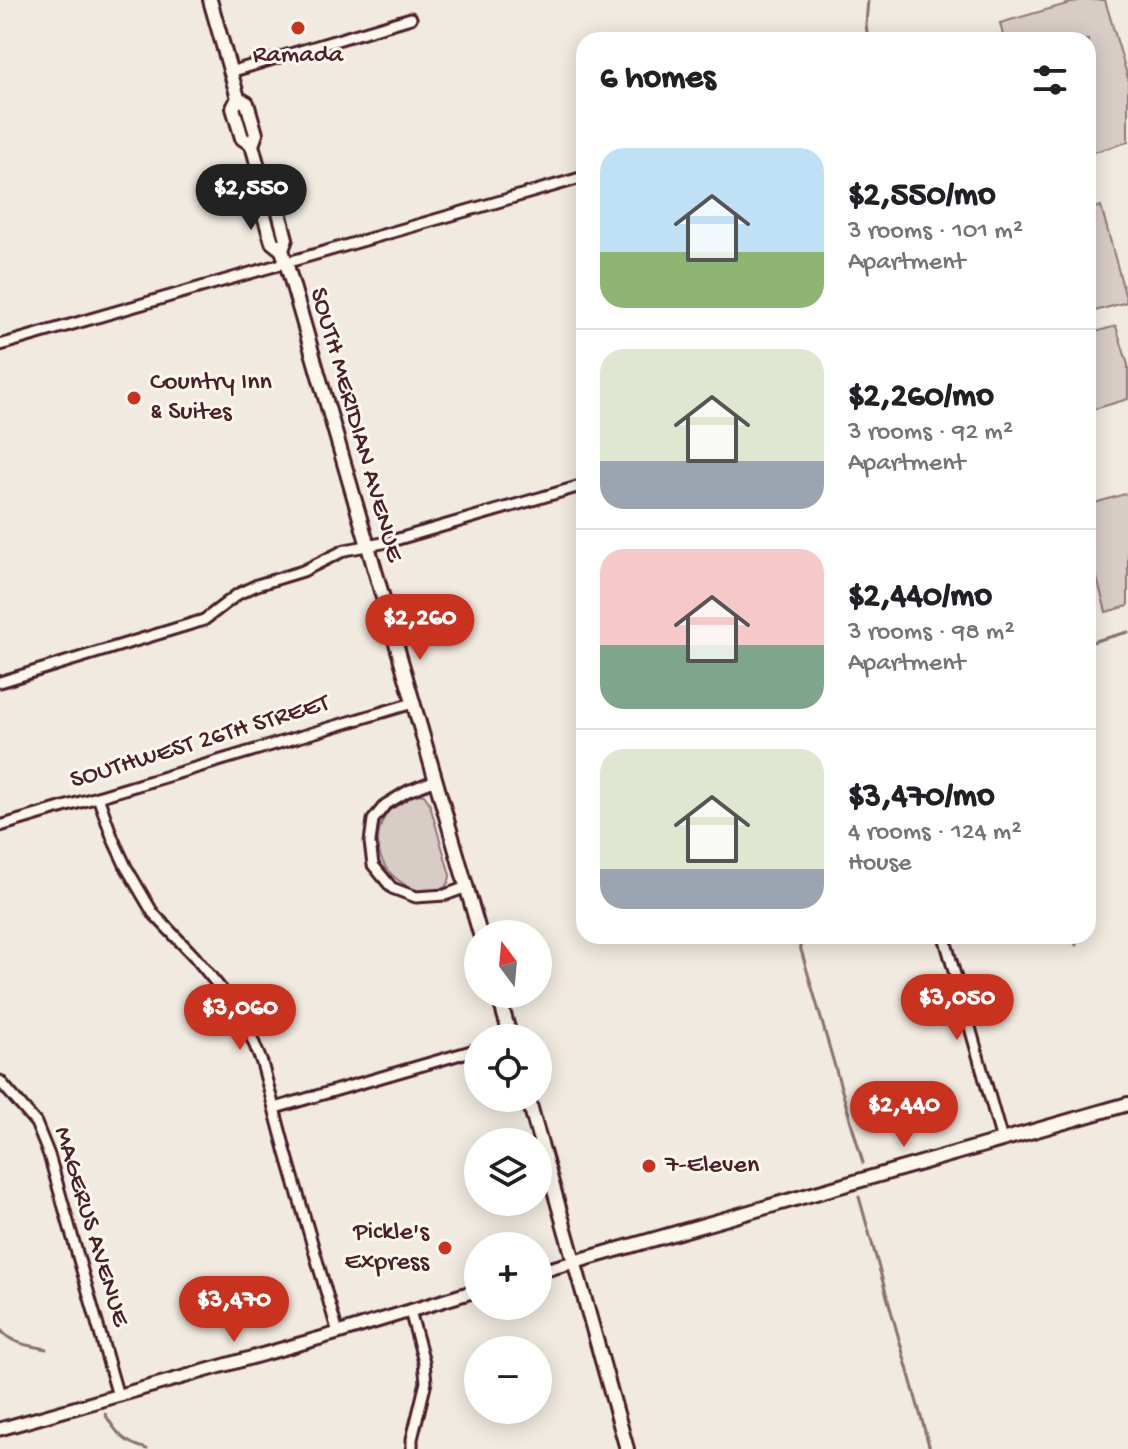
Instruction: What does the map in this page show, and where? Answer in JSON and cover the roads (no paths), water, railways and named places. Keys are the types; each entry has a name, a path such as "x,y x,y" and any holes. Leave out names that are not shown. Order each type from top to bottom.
{"main road":[{"name":"SOUTH MERIDIAN AVENUE","path":"210,0 238,98 233,108 242,138 252,145 268,203 263,212 272,242 284,256 476,920"},
{"path":"574,1262 1128,1104"},
{"path":"532,1112 627,1449"}],"street":[{"path":"230,72 411,18"},
{"path":"0,345 284,256 576,179"},
{"path":"0,682 204,620 238,594 303,571 345,550 388,542 576,487"},
{"name":"SOUTHWEST 26TH STREET","path":"0,826 413,703"},
{"path":"436,780 408,791 385,805 373,820 370,842 373,865 392,888 416,897 445,895 467,887"},
{"path":"98,797 126,867 153,913 230,1000 249,1031 262,1063 338,1333"},
{"path":"946,944 1002,1140"},
{"path":"275,1108 464,1053"},
{"name":"MAGERUS AVENUE","path":"0,1081 36,1123 49,1155 118,1396"},
{"path":"552,1268 574,1262"},
{"path":"0,1429 464,1294"},
{"path":"410,1311 424,1362 426,1382 412,1449"}],"waterway":[{"path":"867,32 868,0"},
{"path":"1096,641 1128,632"},
{"path":"799,944 863,1163"},
{"path":"859,1197 930,1449"},
{"path":"0,1329 15,1341 46,1349"},
{"path":"105,1414 122,1437 147,1449"}],"place":[{"name":"Ramada","path":"298,28"},
{"name":"Country Inn & Suites","path":"134,398"},
{"name":"7-Eleven","path":"649,1166"},
{"name":"Pickle's Express","path":"445,1248"}]}
